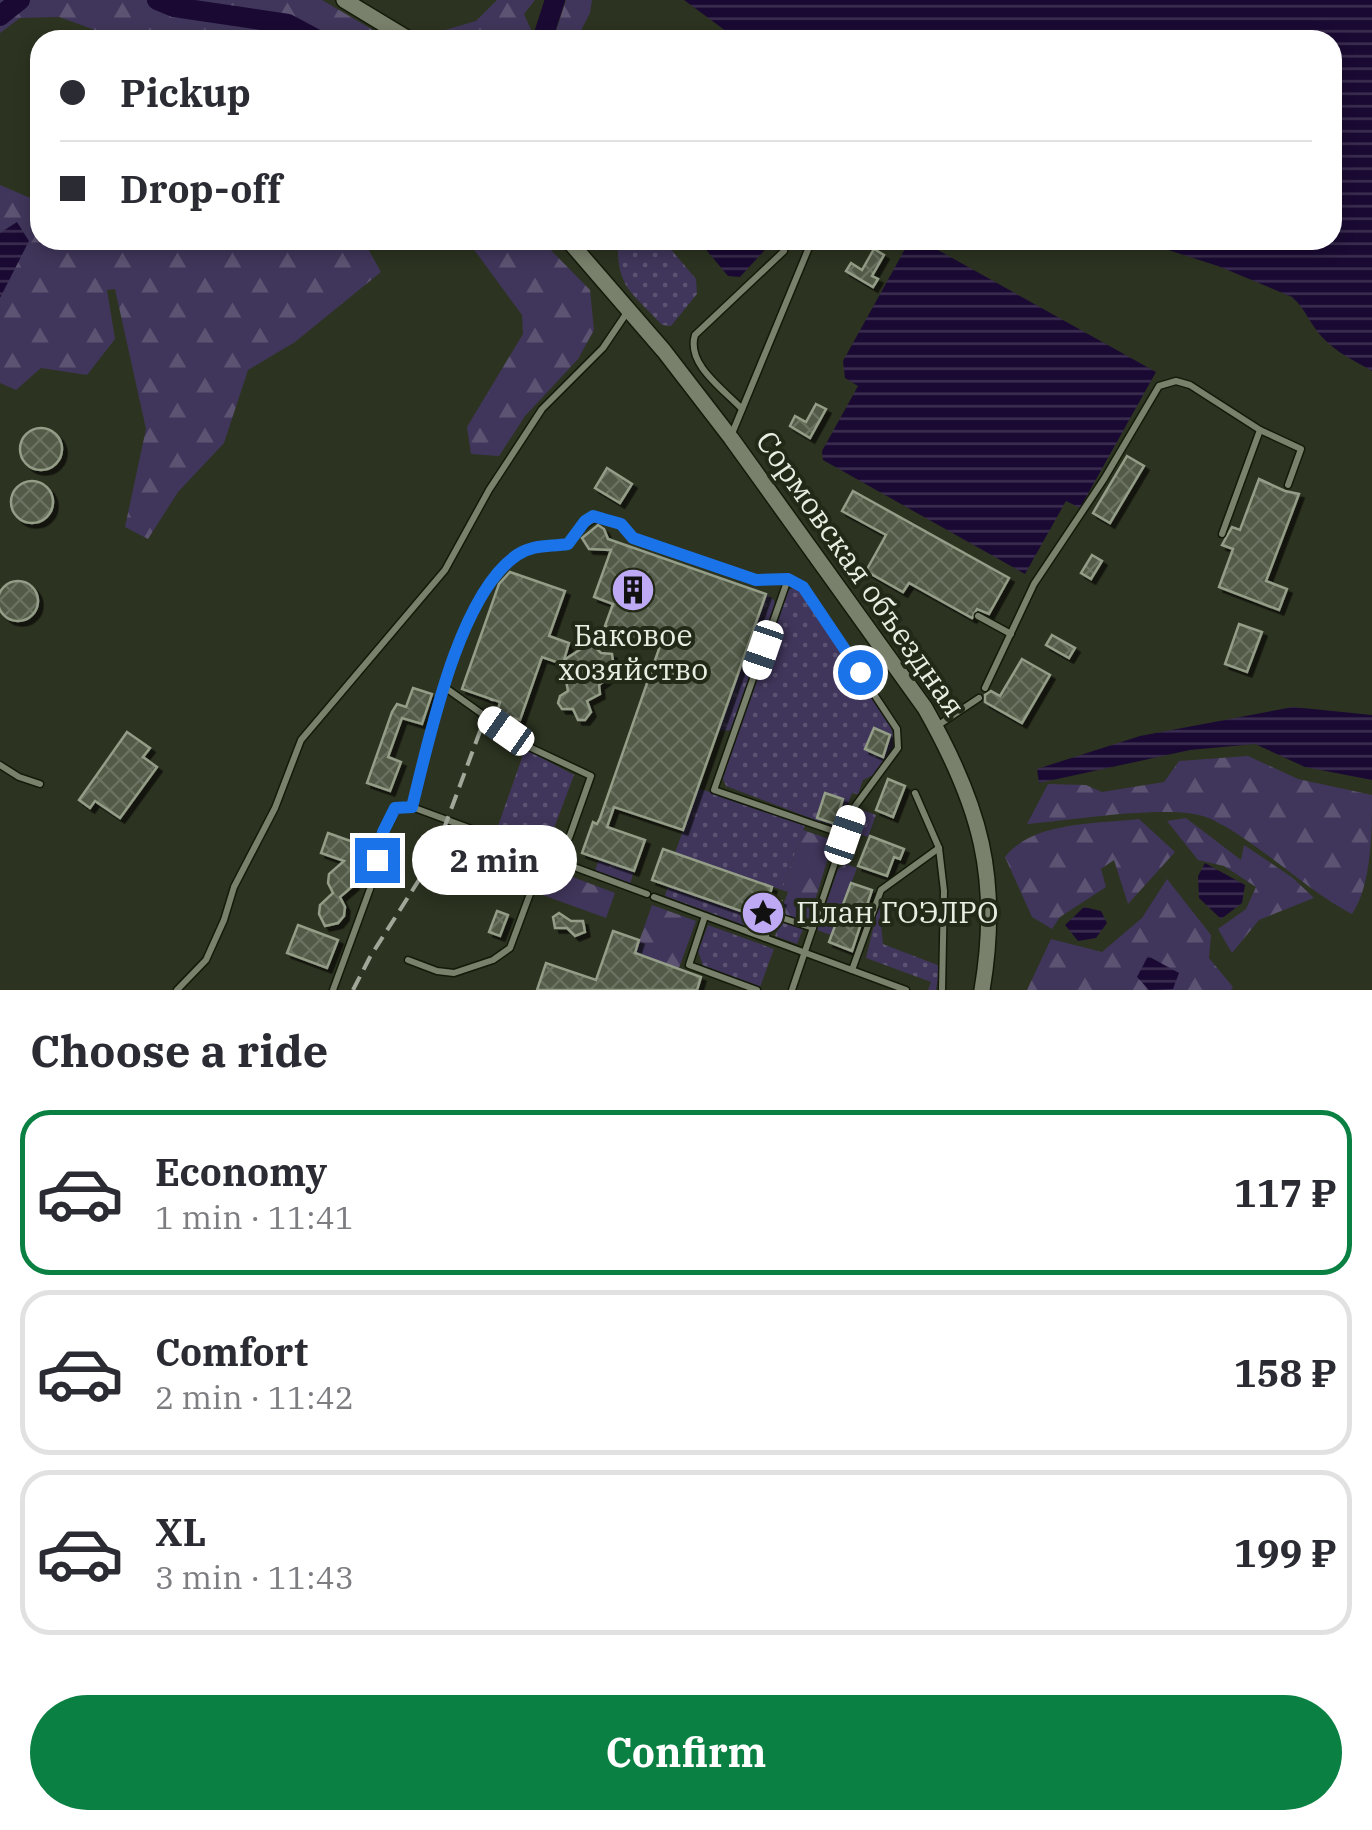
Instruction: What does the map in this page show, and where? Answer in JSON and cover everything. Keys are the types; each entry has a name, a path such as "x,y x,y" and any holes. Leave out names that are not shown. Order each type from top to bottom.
{"street":[{"path":"344,0 394,30"},
{"name":"Сормовская объездная","path":"576,250 629,309 731,438 936,727 978,823 988,870 988,956 982,990"}],"lane":[{"path":"742,409 695,359 691,348 696,334 784,250"},
{"path":"731,438 808,250"},
{"path":"178,990 206,960 234,888 275,808 301,740 445,570 489,490 542,409 603,348 629,309"},
{"path":"985,688 1034,584 1104,479 1158,386 1176,381 1190,385 1260,430 1301,449 1288,485"},
{"path":"1222,534 1260,430"},
{"path":"412,807 443,686 470,622 503,566 538,545 568,544 593,516 621,524 633,538 756,580 788,579 803,587 897,729 898,748 854,810 792,990"},
{"path":"788,579 714,790 845,835"},
{"path":"978,616 1011,634"},
{"path":"408,960 454,973 493,960 510,948 544,856 569,838 590,776 527,746 443,686"},
{"path":"936,727 979,698"},
{"path":"0,764 40,784"},
{"path":"915,793 939,848 944,891 942,990"},
{"path":"333,990 370,889 383,832 395,808 412,807 906,990"},
{"path":"852,970 882,890 939,848"},
{"path":"765,938 773,915 813,928"},
{"path":"706,916 689,964 758,990"}],"green space":[{"path":"0,0 322,0 373,30 95,30 59,17 20,18 0,33"},
{"path":"497,0 535,0 524,14 531,30 445,30 476,21"},
{"path":"566,0 592,0 581,30 556,30"},
{"path":"0,185 30,198 30,250 369,250 381,272 295,342 248,370 224,443 178,492 148,539 125,527 146,429 115,289 107,290 115,339 87,375 41,368 16,390 0,383"},
{"path":"474,250 551,250 590,290 594,330 578,359 525,416 499,456 471,454 467,427 523,334 522,315"},
{"path":"618,250 671,250 696,279 697,294 671,326 662,325 634,296 623,279"},
{"path":"787,590 801,591 891,727 896,746 873,775 863,780 858,794 852,793 839,829 726,786 722,777"},
{"path":"766,594 774,600 775,607 732,730 718,731"},
{"path":"525,749 574,775 553,831 534,847 502,835 498,826"},
{"path":"1248,756 1298,779 1372,795 1367,873 1352,914 1230,829 1195,814 1148,812 1027,824 1048,784 1086,785 1102,792 1164,782 1179,761"},
{"path":"698,788 805,825 782,890 675,853"},
{"path":"862,810 876,815 868,837 851,831"},
{"path":"1186,818 1241,860 1244,845 1293,878 1314,898 1259,920 1232,953 1218,929 1246,909 1256,887 1224,866 1198,860 1167,821"},
{"path":"1139,819 1175,852 1128,904 1114,860 1101,869 1106,887 1060,917 1052,929 1032,917 1005,857 1017,845 1067,826"},
{"path":"803,830 829,839 832,845 808,923 780,913 788,892 782,890"},
{"path":"599,859 634,871 630,884 595,871"},
{"path":"846,864 857,868 831,935 817,930 838,869"},
{"path":"562,873 615,893 606,918 540,894 549,878"},
{"path":"1167,879 1211,935 1209,958 1233,987 1231,990 1027,990 1051,939 1102,952 1142,918"},
{"path":"668,886 761,918 757,930 665,896"},
{"path":"879,904 883,944 940,966 936,990 928,990 931,982 866,958"},
{"path":"652,905 696,921 679,968 635,953"},
{"path":"781,921 803,929 797,944 775,936"},
{"path":"708,925 774,949 760,987 703,966 698,951"}],"shaded area":[{"path":"684,0 1372,0 1372,371 1328,343 1292,297 1168,250 1342,250 1342,30 724,30"},
{"path":"17,222 29,241 0,298 0,233"},
{"path":"706,250 765,250 740,277 728,276"},
{"path":"904,250 938,250 1156,372 1080,508 1066,501 1025,574 823,460 822,451 858,386 845,378 843,361"},
{"path":"1293,707 1372,715 1372,780 1305,767 1255,744 1190,750 1039,783 1037,769 1140,736"},
{"path":"1205,863 1245,885 1242,903 1221,919 1199,898 1198,876"},
{"path":"1084,907 1101,911 1107,923 1096,938 1078,941 1065,925"},
{"path":"1148,956 1179,973 1173,989 1149,990 1137,977"}],"building":[{"path":"873,250 884,255 872,276 878,279 873,287 846,271 851,263 862,270"},
{"path":"816,404 826,409 810,438 790,426 795,416 806,422"},
{"path":"41,428 56,434 62,449 56,464 41,470 26,464 20,449 26,434"},
{"path":"1127,456 1144,466 1110,523 1093,513"},
{"path":"607,468 632,484 620,503 595,488"},
{"path":"1259,479 1299,494 1266,581 1287,589 1279,610 1219,587 1233,549 1222,545 1232,527 1240,530"},
{"path":"32,481 47,487 53,502 47,517 32,523 17,517 11,502 17,487"},
{"path":"853,491 1009,578 989,614 977,609 972,618 909,583 903,592 866,571 886,535 842,511"},
{"path":"598,525 608,539 766,594 683,830 614,807 607,827 645,840 634,871 582,853 593,822 597,824 600,818 660,646 605,626 613,604 594,597 611,550 589,549 582,538"},
{"path":"1092,555 1102,561 1091,579 1081,573"},
{"path":"510,572 565,591 549,636 569,643 564,660 587,645 612,654 608,678 599,685 600,694 587,701 591,712 585,720 578,720 573,709 562,709 558,703 568,691 566,681 574,668 542,657 520,720 497,713 500,702 462,689 499,584"},
{"path":"11,583 25,583 36,594 36,608 25,619 11,619 0,608 0,594"},
{"path":"1239,624 1262,632 1247,672 1225,664"},
{"path":"1052,635 1075,648 1069,658 1046,645"},
{"path":"1022,659 1050,675 1022,723 985,702 985,695 991,691 1000,696"},
{"path":"413,688 432,694 422,724 402,718 388,757 401,762 390,791 367,783 392,712 397,704 406,707"},
{"path":"874,728 890,735 883,757 865,749"},
{"path":"127,732 150,748 143,757 157,767 120,818 95,801 90,808 79,800"},
{"path":"888,779 905,786 893,817 876,810"},
{"path":"825,793 843,799 835,824 817,818"},
{"path":"328,833 359,844 351,867 354,885 340,897 344,916 338,923 325,926 319,914 320,905 333,893 329,874 344,861 321,853"},
{"path":"870,836 904,849 900,859 894,857 887,876 858,866"},
{"path":"663,849 772,887 769,897 781,901 778,909 765,908 761,918 652,880"},
{"path":"851,883 872,890 852,951 829,942"},
{"path":"497,911 508,915 500,936 489,932"},
{"path":"559,913 571,921 583,921 585,932 575,936 567,928 555,928 553,917"},
{"path":"298,925 338,940 327,968 287,953"},
{"path":"613,931 639,940 635,953 701,977 697,990 537,990 546,963 596,980"}],"waterway":[{"path":"0,16 20,0"},
{"path":"157,0 174,7 288,24 299,30"},
{"path":"545,30 555,0"}],"railway":[{"path":"353,990 433,858 492,699"}],"place":[{"name":"Баковое хозяйство","path":"633,590"},
{"name":"План ГОЭЛРО","path":"763,913"}],"route":[{"path":"377,860 383,832 395,808 412,807 443,686 489,585 503,566 519,554 538,545 568,544 593,516 621,524 633,538 756,580 788,579 803,587 860,672"}]}
